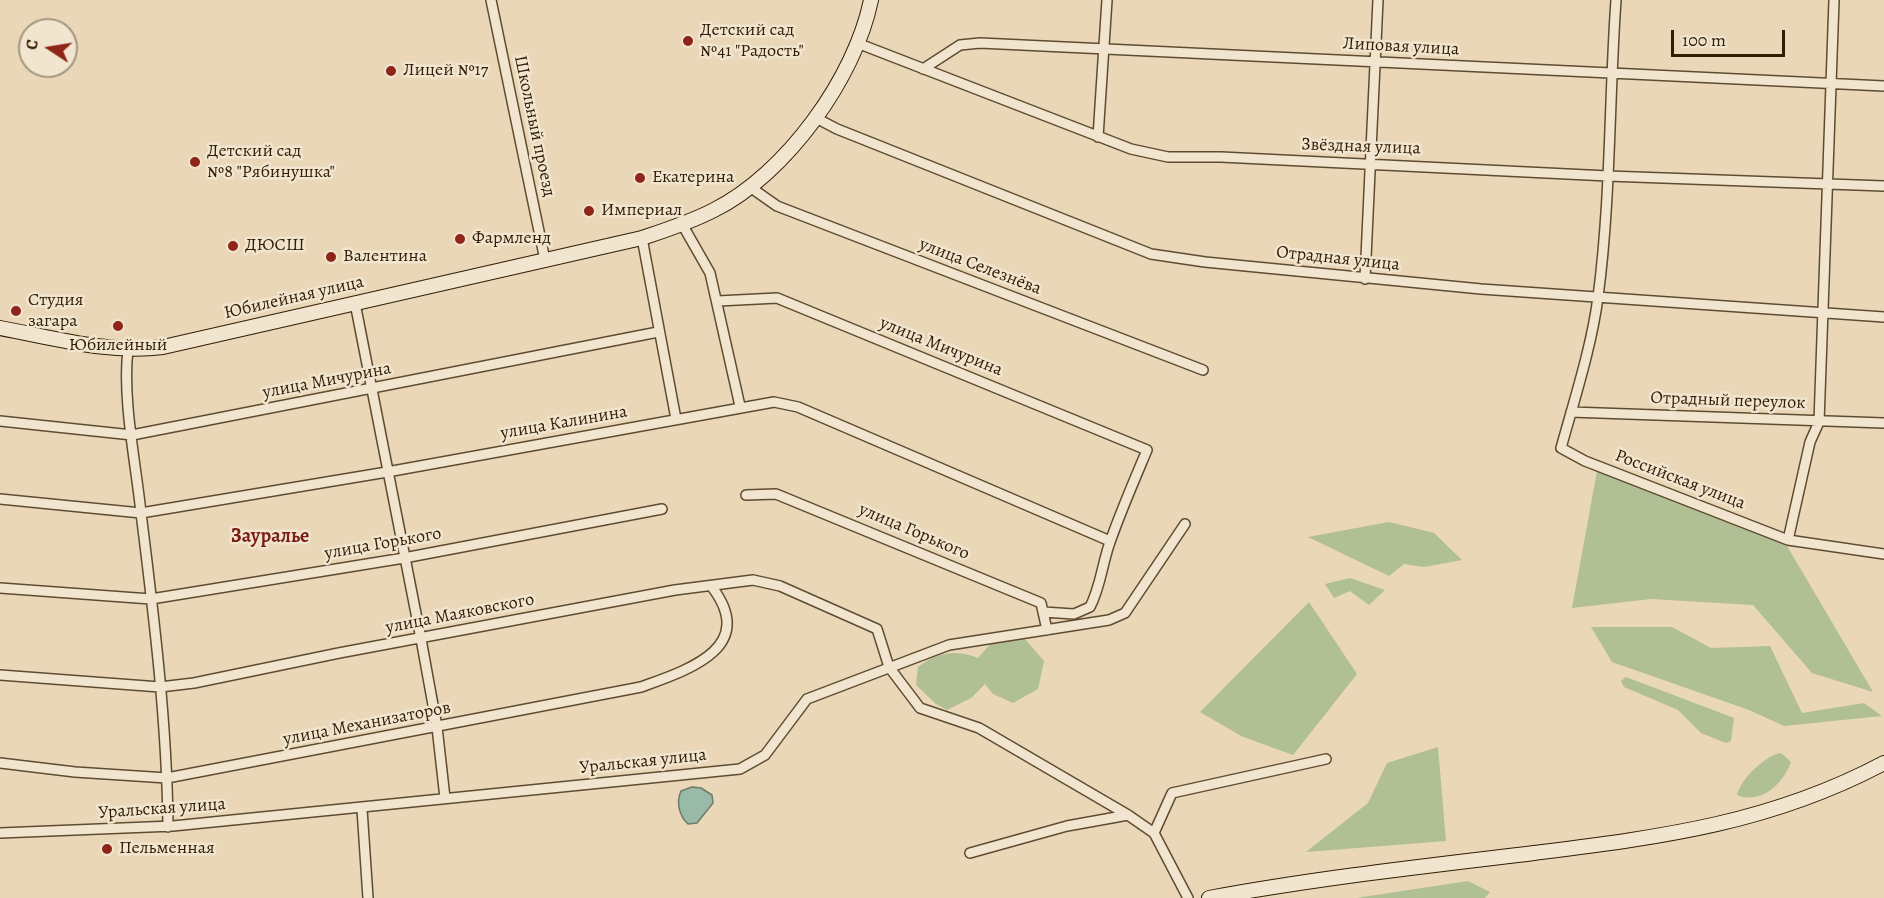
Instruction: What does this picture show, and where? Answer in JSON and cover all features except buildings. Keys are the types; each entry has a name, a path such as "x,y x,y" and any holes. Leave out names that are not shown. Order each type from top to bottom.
{"street":[{"name":"Школьный проезд","path":"491,0 546,260"},
{"name":"Юбилейная улица","path":"0,328 128,350 163,347 642,238 682,224 716,210 750,187 779,160 816,118 839,82 857,43 871,0"},
{"path":"1098,137 1106,48 1107,0"},
{"path":"1365,279 1378,0"},
{"path":"1570,412 1598,298 1608,176 1610,74 1616,0"},
{"path":"1788,540 1810,442 1819,422 1821,314 1833,86 1834,0"},
{"name":"Звёздная улица","path":"857,43 1098,137 1131,149 1168,157 1221,157 1608,176 1884,186"},
{"name":"Липовая улица","path":"923,69 960,45 980,43 1833,86 1884,86"},
{"name":"Отрадная улица","path":"816,118 837,129 1151,254 1365,279 1598,298 1884,317"},
{"name":"улица Селезнёва","path":"750,187 777,206 1203,370"},
{"path":"682,224 710,273 740,406"},
{"path":"642,238 658,333 676,419"},
{"name":"улица Мичурина","path":"718,301 777,298 1147,450 1110,541"},
{"path":"355,303 421,639 445,798"},
{"name":"улица Мичурина","path":"0,421 132,435 658,333"},
{"path":"128,350 126,364 132,435 160,687 168,827"},
{"name":"улица Калинина","path":"0,499 141,513 387,472 740,406 774,402 798,407 1110,541"},
{"name":"Отрадный переулок","path":"1570,412 1884,423"},
{"name":"Российская улица","path":"1570,412 1561,448 1585,461 1788,540 1884,554"},
{"name":"улица Горького","path":"746,495 776,494 816,509 1041,603 1043,612"},
{"name":"улица Горького","path":"0,588 151,599 404,558 662,509"},
{"name":"Уральская улица","path":"0,833 168,827 740,769 765,755 807,699 949,645 1109,620 1125,613 1185,525"},
{"path":"1047,630 1043,612 1074,614 1090,607 1098,593 1101,569 1110,541"},
{"name":"улица Маяковского","path":"0,675 160,687 194,683 675,590 753,580 771,584 877,629 889,667 920,708 979,728 1128,815 1154,833"},
{"name":"улица Механизаторов","path":"0,763 75,772 167,778 641,687 688,670 712,655 723,639 729,621 726,608 712,587"},
{"path":"1188,898 1154,833 1172,793 1326,759"},
{"path":"1209,898 1707,828 1791,805 1884,763"},
{"path":"362,809 368,898"},
{"path":"970,853 1067,826 1128,815"}],"shaded area":[{"path":"1597,471 1780,534 1873,692 1812,673 1753,605 1651,599 1572,608"},
{"path":"1389,522 1434,533 1462,560 1424,567 1404,564 1389,576 1308,537"},
{"path":"1350,578 1385,590 1369,605 1350,591 1334,598 1325,584"},
{"path":"1309,602 1357,674 1293,755 1241,736 1200,712"},
{"path":"1591,627 1672,627 1711,648 1770,646 1802,713 1864,703 1882,716 1784,726 1749,710 1612,662"},
{"path":"1025,639 1044,661 1038,689 1013,703 993,694 985,684 971,698 947,710 936,704 916,685 918,667 932,658 954,653 978,658 993,641"},
{"path":"1626,677 1734,718 1731,741 1726,743 1701,733 1678,710 1624,687 1621,681"},
{"path":"1438,747 1446,841 1306,852 1368,803 1387,763"},
{"path":"1781,753 1791,762 1777,785 1763,795 1746,797 1737,795 1743,782 1754,769 1774,755"},
{"path":"692,787 701,788 712,795 713,803 697,823 688,824 681,813 679,800 681,791"},
{"path":"1468,881 1490,892 1485,898 1356,898"}],"place":[{"name":"Детский сад №41 \"Радость\"","path":"688,41"},
{"name":"Лицей №17","path":"391,71"},
{"name":"Детский сад №8 \"Рябинушка\"","path":"195,162"},
{"name":"Екатерина","path":"640,178"},
{"name":"Империал","path":"589,211"},
{"name":"Фармленд","path":"460,239"},
{"name":"ДЮСШ","path":"233,246"},
{"name":"Валентина","path":"331,257"},
{"name":"Студия загара","path":"16,311"},
{"name":"Юбилейный","path":"118,326"},
{"name":"Пельменная","path":"107,849"}],"district":[{"name":"Зауралье","path":"270,537"}]}
